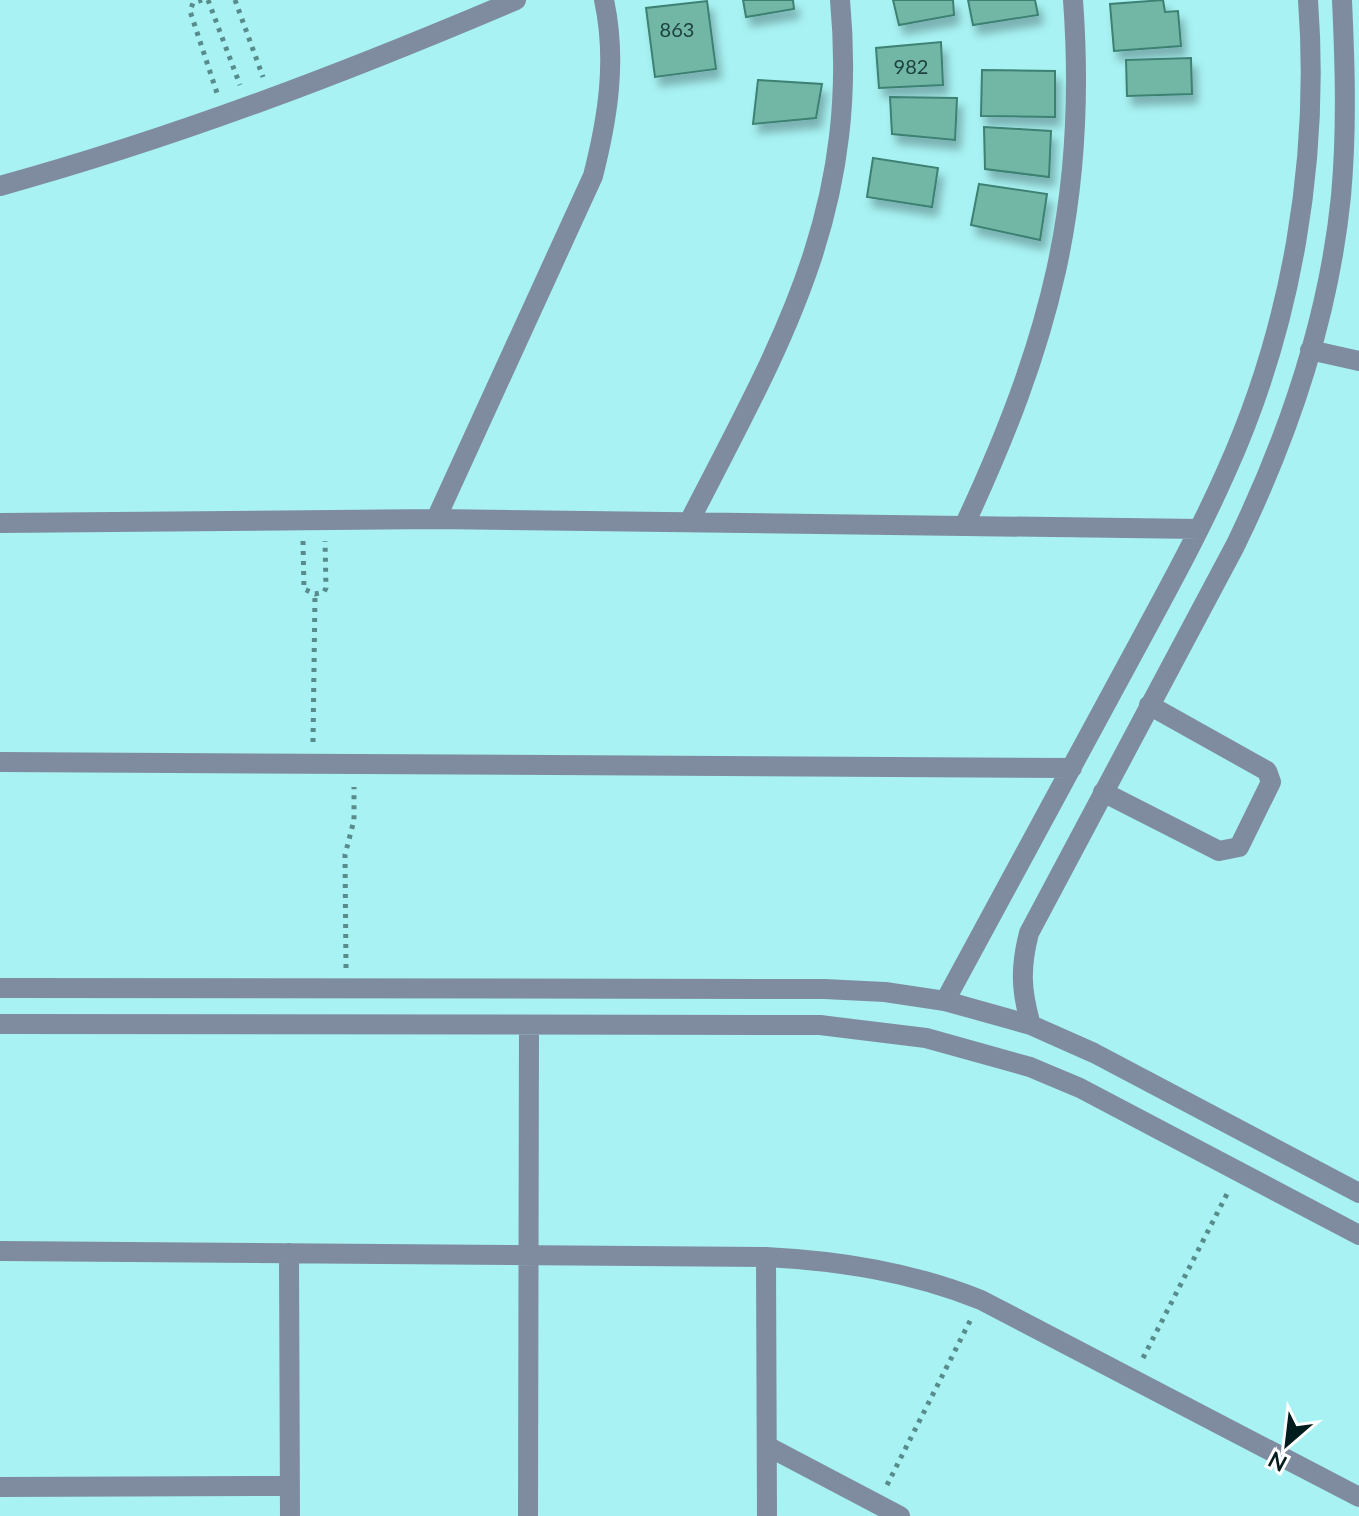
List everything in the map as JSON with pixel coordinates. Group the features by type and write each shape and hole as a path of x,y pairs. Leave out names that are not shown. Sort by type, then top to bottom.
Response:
{"street":[{"path":"0,186 249,109 516,0"},
{"path":"436,519 593,176 606,124 611,71 604,0"},
{"path":"689,522 778,348 804,289 823,229 843,103 840,0"},
{"path":"964,526 1020,401 1056,281 1074,157 1077,88 1073,0"},
{"path":"945,1001 1199,529 1253,406 1290,272 1309,134 1308,0"},
{"path":"1031,1025 1020,990 1029,933 1266,483 1310,350 1350,201 1342,0"},
{"path":"1310,350 1359,361"},
{"path":"0,523 436,519 1199,529"},
{"path":"1103,792 1219,851 1239,847 1271,782 1267,771 1259,763 1149,705"},
{"path":"0,762 1072,768"},
{"path":"0,988 824,989 885,992 945,1001 1031,1025 1094,1053 1359,1193"},
{"path":"264,988 267,1024"},
{"path":"0,1024 820,1025 926,1038 1017,1063 1080,1088 1359,1235"},
{"path":"528,1516 529,1025"},
{"path":"0,1251 766,1257 878,1268 933,1280 981,1300 1133,1376 1359,1497"},
{"path":"289,1253 290,1516"},
{"path":"766,1257 767,1516"},
{"path":"767,1446 900,1516"},
{"path":"0,1487 290,1486"}],"path":[{"path":"202,0 193,3 190,11 225,116"},
{"path":"208,0 249,109"},
{"path":"235,0 272,100"},
{"path":"302,520 304,589 315,594 324,592 326,588 324,520"},
{"path":"313,763 315,594"},
{"path":"346,989 345,855 354,813 354,764"},
{"path":"1133,1376 1239,1172"},
{"path":"878,1504 981,1300"}],"building":[{"path":"743,0 793,0 794,9 746,17"},
{"path":"893,0 953,0 954,15 899,25"},
{"path":"968,0 1035,0 1038,15 973,25"},
{"path":"1163,0 1165,12 1178,11 1181,46 1114,51 1110,4"},
{"path":"707,1 716,69 655,77 646,8"},
{"path":"941,42 943,85 879,88 876,48"},
{"path":"1191,58 1192,94 1127,96 1126,60"},
{"path":"982,70 1055,71 1055,117 981,116"},
{"path":"758,80 822,84 816,118 753,124"},
{"path":"890,97 957,98 955,140 892,134"},
{"path":"984,127 1051,131 1049,177 985,169"},
{"path":"873,158 938,168 932,207 867,197"},
{"path":"979,184 1047,194 1040,240 971,225"}]}
